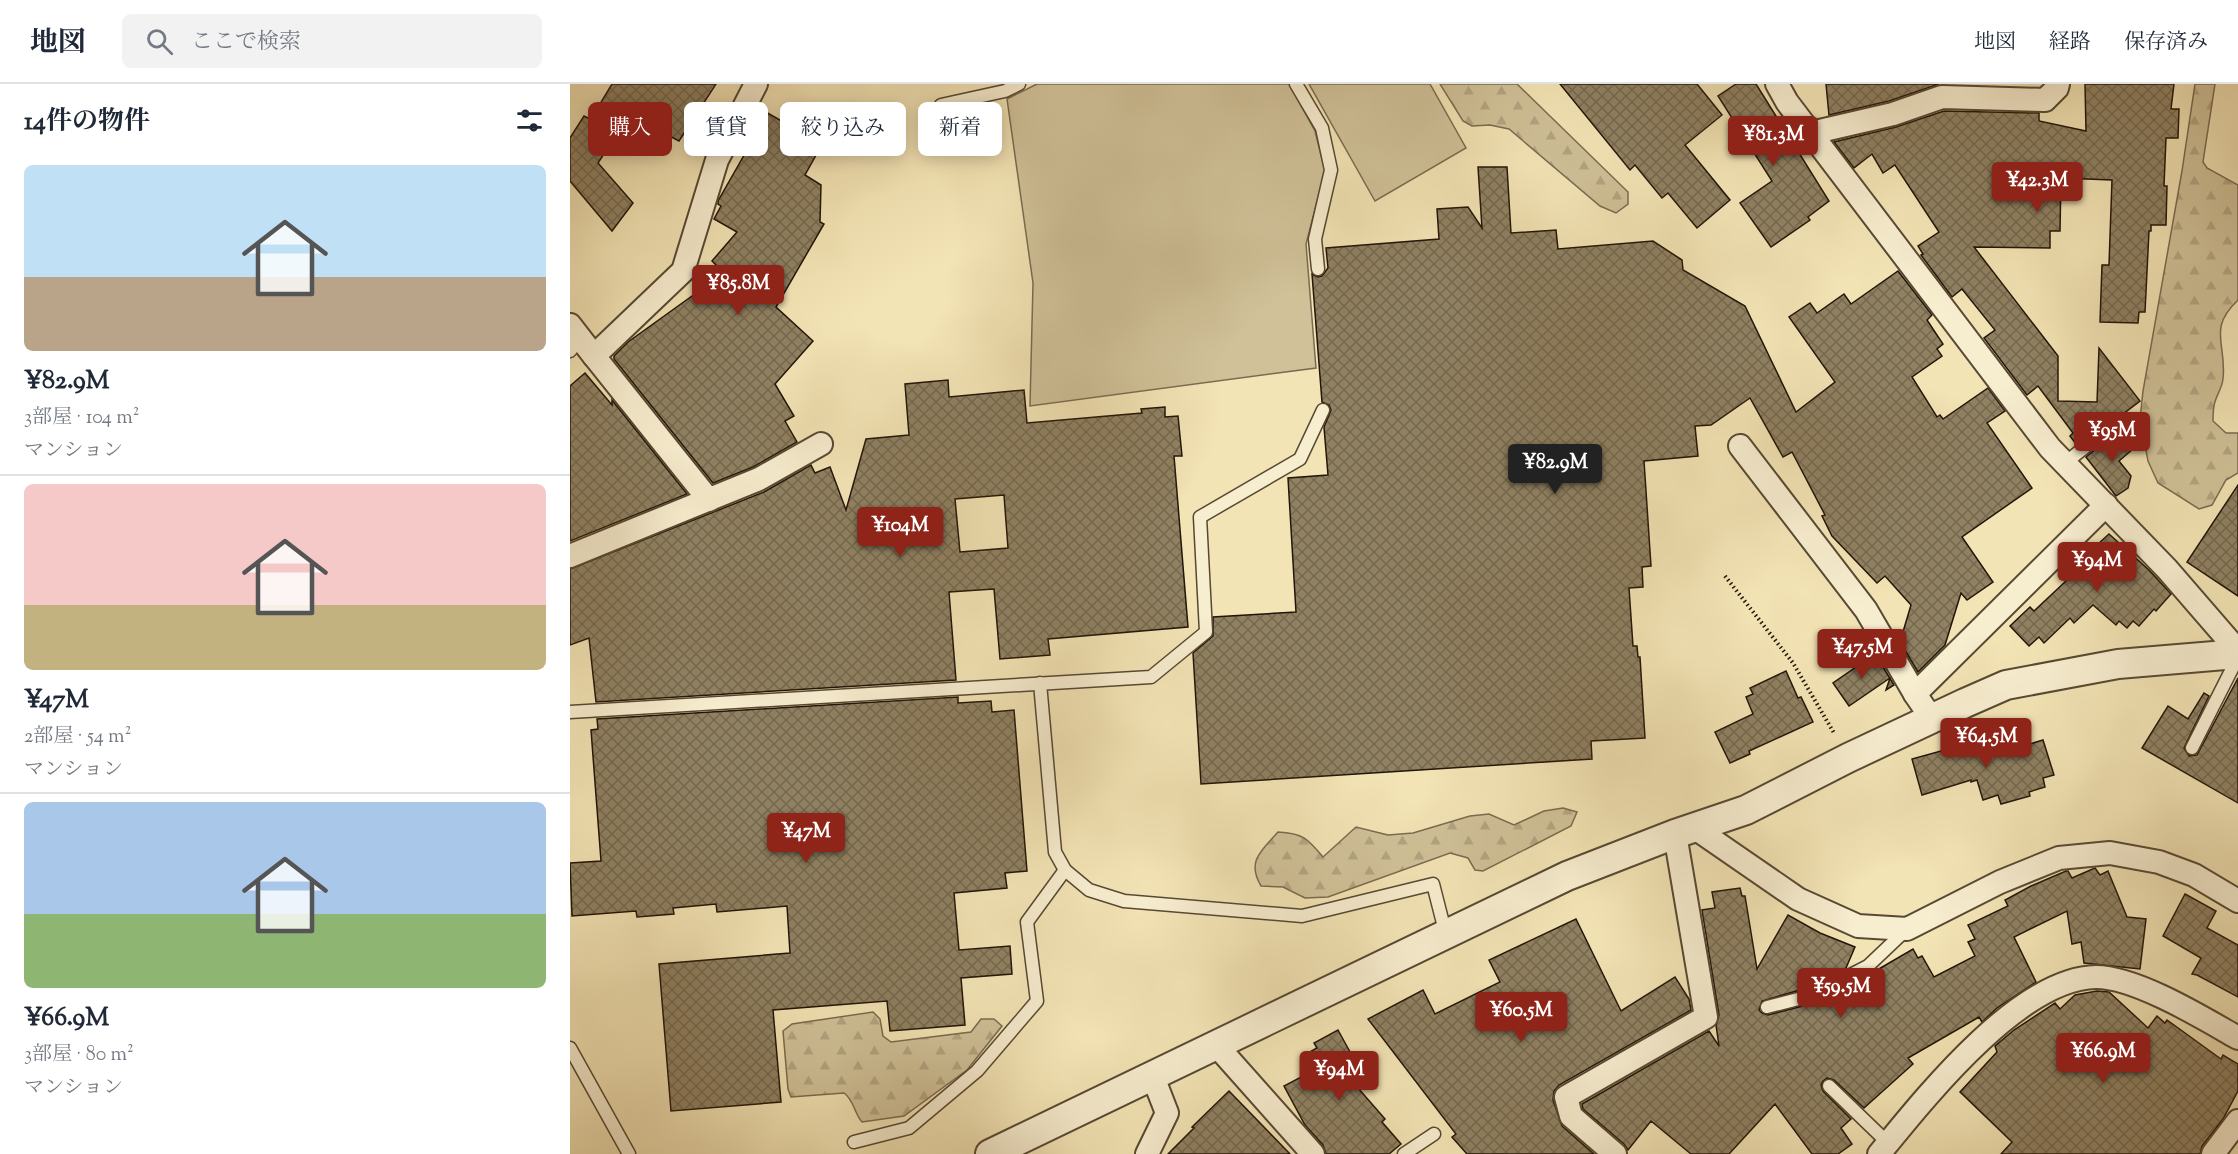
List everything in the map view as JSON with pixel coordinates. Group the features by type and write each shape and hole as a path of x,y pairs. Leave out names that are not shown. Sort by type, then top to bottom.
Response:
{"street":[{"path":"594,356 683,271 717,160 756,84"},
{"path":"1778,84 1787,102 2050,448 2167,569 2238,654"},
{"path":"1811,133 1893,114 1942,97 2045,100 2058,84"},
{"path":"573,338 594,356 709,500"},
{"path":"570,556 759,479 821,444"},
{"path":"1740,446 1866,610 1932,719"},
{"path":"1915,694 2106,505"},
{"path":"990,1154 1567,876 1746,810 1848,758 2006,685 2118,664 2238,654"},
{"path":"1685,831 1798,899 1858,926 1907,929 2000,882 2059,858 2100,854 2159,862 2194,875 2238,901"},
{"path":"1615,1154 1570,1116 1566,1097 1706,1017 1685,831"},
{"path":"1883,1148 1929,1092 1991,1030 2026,1003 2070,981 2097,977 2127,983 2185,1008 2238,1038"},
{"path":"1217,1046 1311,1153"},
{"path":"1147,1154 1167,1113 1152,1077"},
{"path":"2213,1154 2238,1121"}],"lane":[{"path":"955,102 1005,91 1018,84"},
{"path":"1296,84 1322,129 1331,170 1315,239 1318,269"},
{"path":"570,712 1151,677 1206,632 1200,517 1300,459 1323,410"},
{"path":"2065,463 2118,421"},
{"path":"2192,748 2238,654"},
{"path":"1040,683 1055,852 1065,870 1089,890 1124,901 1302,916 1433,884 1446,935"},
{"path":"854,1142 909,1128 977,1071 1037,1001 1027,922 1065,870"},
{"path":"1767,1008 1810,996 1868,966 1907,929"},
{"path":"570,1048 629,1154"},
{"path":"1829,1086 1883,1148"},
{"path":"1404,1154 1434,1134"}],"path":[{"path":"1725,576 1793,663 1848,758"}],"green space":[{"path":"1037,84 1289,84 1315,131 1325,171 1306,244 1316,368 1030,406 1033,283 1007,99"},
{"path":"1309,84 1430,84 1466,148 1375,201"},
{"path":"1440,84 1517,84 1628,192 1628,204 1616,213 1600,206 1509,129 1490,125 1472,126 1463,121"},
{"path":"2195,84 2215,84 2203,162 2207,168 2238,185 2238,300 2223,320 2221,329 2223,379 2215,403 2213,421 2226,433 2238,433 2238,473 2226,480 2212,505 2199,509 2158,483 2148,461 2140,419"},
{"path":"1563,808 1577,812 1571,826 1483,871 1475,870 1468,858 1450,853 1328,897 1305,898 1283,887 1261,886 1255,870 1258,856 1278,832 1304,838 1323,857 1356,827 1388,835 1413,833 1470,816 1489,814 1514,825 1544,811"},
{"path":"873,1012 880,1019 883,1036 891,1042 971,1032 981,1019 994,1019 1002,1026 967,1070 904,1116 862,1122 850,1099 844,1093 791,1097 788,1089 783,1031 792,1024"}],"building":[{"path":"612,84 716,84 704,102 684,102 684,133 679,141 672,137 672,102 601,102"},
{"path":"1560,84 1697,84 1722,115 1685,145 1730,200 1697,228 1668,193 1662,198 1635,165 1630,170"},
{"path":"1736,84 1756,84 1829,201 1808,217 1810,220 1771,247 1740,203 1772,181 1718,96"},
{"path":"1826,84 1939,84 1889,101 1829,115"},
{"path":"2085,84 2174,84 2171,109 2179,109 2178,138 2166,138 2164,186 2167,186 2166,225 2151,225 2151,231 2149,231 2145,312 2139,312 2138,323 2100,322 2102,265 2109,265 2112,180 2061,178 2060,231 2050,231 2050,248 1974,247 2058,356 2058,401 2097,402 2099,348 2140,401 2123,414 2113,415 2076,444 2070,436 2073,433 2038,386 2027,395 1984,338 1995,330 1962,289 1952,297 1921,255 1923,254 1918,246 1939,232 1895,165 1883,173 1872,154 1854,168 1834,142 1896,127 1944,111 2039,113 2039,121 2086,131"},
{"path":"768,113 780,120 780,156 816,156 805,175 821,185 820,222 824,224 776,307 813,341 775,384 794,416 785,421 797,442 753,467 713,483 614,359 614,356 628,342 724,273 712,261 737,232 714,219 721,206 718,201 744,156 768,156"},
{"path":"584,116 588,118 588,156 603,156 598,163 633,203 612,231 570,181 570,138"},
{"path":"1478,167 1507,167 1511,233 1556,230 1558,249 1653,241 1682,260 1683,270 1745,306 1796,412 1835,382 1789,317 1810,303 1817,313 1844,294 1851,304 1898,271 1932,315 1927,320 1943,344 1937,349 1942,356 1912,377 1937,417 1940,415 1943,419 1988,388 2005,411 1987,423 2032,488 1962,537 1993,582 1967,600 1961,593 1945,645 1918,672 1900,642 1911,605 1885,576 1877,583 1832,536 1822,516 1825,515 1792,452 1783,457 1750,398 1711,425 1695,426 1698,456 1644,461 1651,566 1642,567 1643,587 1629,588 1633,646 1637,646 1638,657 1640,657 1645,738 1591,741 1592,759 1201,784 1193,653 1213,636 1213,617 1296,612 1288,478 1328,475 1324,427 1331,410 1329,405 1322,402 1312,274 1322,276 1328,268 1326,248 1439,239 1437,209 1468,207 1482,228"},
{"path":"585,373 612,405 612,400 687,494 570,541 570,386"},
{"path":"948,380 949,397 1024,390 1027,423 1142,413 1141,409 1165,407 1165,417 1178,416 1182,456 1174,456 1188,627 1048,639 1050,655 1000,659 994,589 949,592 956,680 596,702 589,638 570,645 570,569 764,492 811,465 815,473 830,467 846,510 866,439 909,435 905,384","holes":["1004,495 1008,548 960,552 955,499"]},
{"path":"2118,431 2133,449 2119,461 2131,476 2128,488 2116,496 2086,457"},
{"path":"2238,485 2238,596 2187,562"},
{"path":"2109,534 2149,570 2171,594 2139,626 2133,621 2127,628 2119,621 2116,625 2093,605 2074,623 2070,618 2044,643 2039,637 2029,646 2010,626 2030,607 2034,611 2066,581 2062,577"},
{"path":"1875,654 1890,678 1849,706 1833,683"},
{"path":"1786,671 1798,698 1801,697 1813,722 1749,751 1750,754 1730,763 1715,732 1753,714 1746,697 1753,694 1750,688"},
{"path":"1890,678 1894,685 1886,690"},
{"path":"2238,678 2238,803 2142,748 2168,706 2188,719 2204,693 2209,696 2184,748 2189,756 2197,755"},
{"path":"958,697 958,703 991,701 992,712 1014,710 1027,871 1005,873 1007,888 954,893 959,950 1010,946 1012,974 961,978 965,1025 890,1031 887,1001 773,1010 781,1102 671,1111 659,964 790,953 787,906 717,912 716,904 673,908 674,914 637,917 636,911 572,916 570,863 601,861 591,730 598,729 597,719"},
{"path":"1992,737 1997,754 2043,740 2054,775 2043,778 2045,787 2029,792 2030,796 2001,804 1998,795 1983,800 1977,780 1922,795 1912,759"},
{"path":"2095,868 2100,875 2108,871 2127,917 2146,919 2140,969 2084,963 2081,942 2072,944 2067,911 2014,937 2036,982 1997,1008 1982,1022 1979,1017 1908,1058 1913,1064 1864,1108 1834,1080 1827,1078 1823,1081 1821,1085 1823,1091 1851,1119 1841,1128 1852,1144 1838,1154 1812,1154 1775,1104 1729,1154 1691,1154 1651,1121 1628,1150 1583,1109 1582,1104 1709,1031 1719,1046 1716,1025 1719,1015 1702,910 1715,908 1712,892 1740,888 1742,896 1745,896 1757,969 1788,915 1820,933 1855,947 1846,968 1807,988 1762,1001 1759,1010 1768,1015 1814,1003 1913,949 1918,958 1922,956 1934,977 1975,956 1968,942 1975,939 1968,925 2008,906 2005,900 2031,886 2066,871 2072,878"},
{"path":"2185,894 2216,911 2207,928 2238,945 2238,997 2192,974 2201,958 2163,936"},
{"path":"1576,919 1621,1011 1675,977 1689,999 1691,1010 1559,1085 1554,1091 1553,1100 1562,1126 1594,1154 1467,1154 1452,1137 1456,1134 1368,1019 1423,990 1435,1014 1500,982 1489,960"},
{"path":"2097,991 2109,992 2148,1028 2157,1016 2165,1023 2167,1020 2221,1059 2223,1055 2238,1064 2238,1091 2223,1119 2202,1146 2200,1154 2001,1154 2012,1142 1960,1092 1997,1052 1995,1046 2014,1030 2055,1003 2060,1009 2075,995"},
{"path":"1338,1030 1367,1083 1358,1088 1385,1119 1382,1122 1401,1144 1389,1154 1326,1154 1323,1145 1305,1125 1284,1086 1309,1073 1301,1057 1317,1048 1314,1043"},
{"path":"1229,1091 1290,1154 1168,1154 1194,1128 1192,1127"}]}
